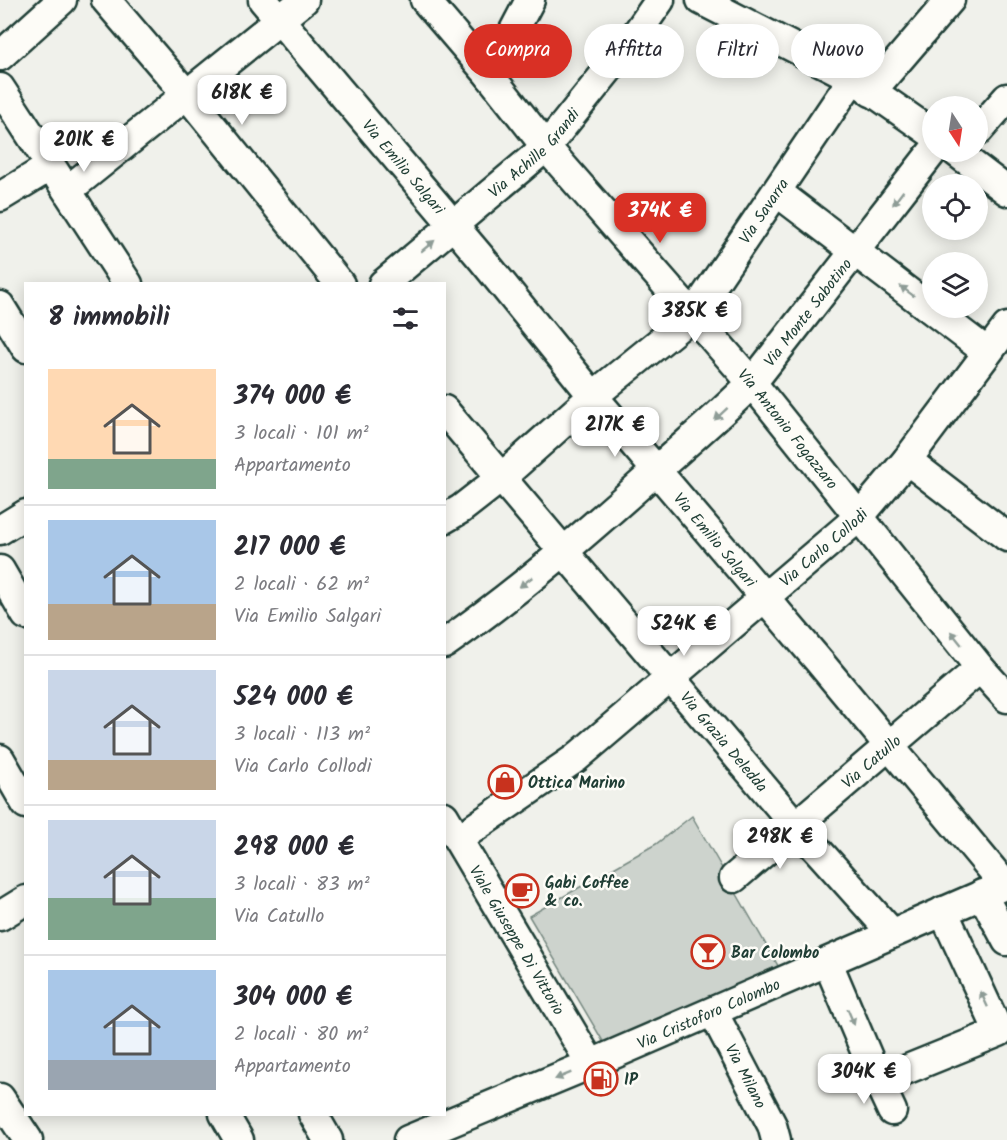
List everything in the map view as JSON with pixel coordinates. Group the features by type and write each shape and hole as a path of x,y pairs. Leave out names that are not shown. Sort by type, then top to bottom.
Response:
{"street":[{"path":"0,56 62,0"},
{"path":"106,0 188,96 338,282"},
{"path":"68,190 188,96 272,10 304,0"},
{"name":"Via Antonio Fogazzaro","path":"425,0 464,46"},
{"path":"517,24 530,0"},
{"name":"Via Achille Grandi","path":"385,282 546,147 632,40 660,0"},
{"path":"701,0 862,85 922,126"},
{"name":"Via Savarra","path":"446,518 502,477 593,396 692,316 777,192 862,85 950,0"},
{"name":"Via Emilio Salgari","path":"272,10 454,225 593,396 890,746 998,888 1007,941"},
{"name":"Via Antonio Fogazzaro","path":"492,78 546,147 752,383 1007,699"},
{"path":"0,88 127,282"},
{"path":"988,120 1007,98"},
{"name":"Via Monte Sabotino","path":"446,643 564,553 719,416 752,383 856,252 942,162"},
{"path":"966,162 1007,191"},
{"path":"0,197 51,166"},
{"path":"777,192 987,352"},
{"path":"0,306 24,345"},
{"name":"Via Carlo Collodi","path":"451,828 576,758 859,517 907,460 1007,327"},
{"name":"Via Grazia Deledda","path":"446,412 796,826 892,933"},
{"path":"907,460 1007,537"},
{"path":"0,570 24,612"},
{"name":"Via Catullo","path":"734,878 980,668"},
{"path":"0,759 24,801"},
{"name":"Viale Giuseppe Di Vittorio","path":"451,828 591,1064"},
{"name":"Via Cristoforo Colombo","path":"408,1140 828,963 998,888"},
{"path":"0,916 24,901"},
{"path":"878,1080 999,1032 943,911"},
{"path":"828,963 892,1111"},
{"name":"Via Milano","path":"713,1012 768,1116 776,1140"},
{"path":"0,1098 25,1139"},
{"path":"225,1116 239,1140"},
{"path":"314,1116 328,1140"}],"shaded area":[{"path":"692,816 781,971 604,1043 529,916 656,844"}],"place":[{"name":"Ottica Marino","path":"505,782"},
{"name":"Gabi Coffee & co.","path":"522,891"},
{"name":"Bar Colombo","path":"708,952"},
{"name":"IP","path":"601,1079"}]}
